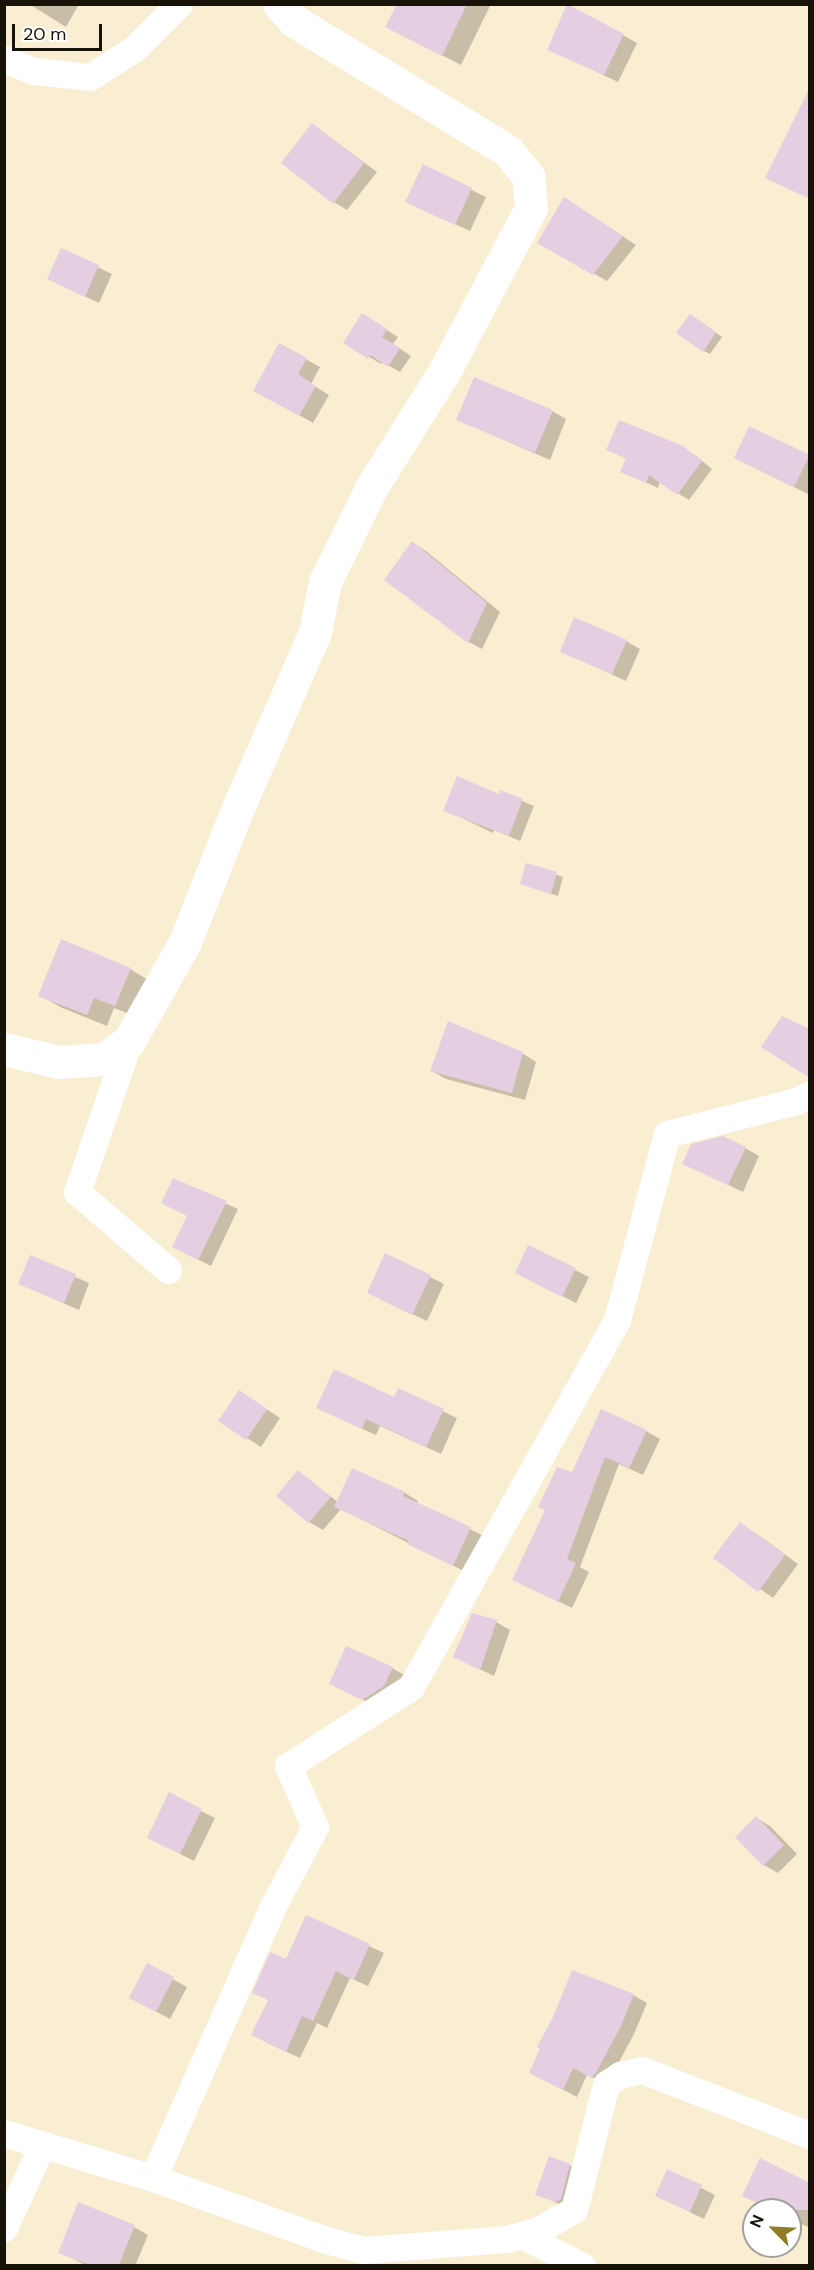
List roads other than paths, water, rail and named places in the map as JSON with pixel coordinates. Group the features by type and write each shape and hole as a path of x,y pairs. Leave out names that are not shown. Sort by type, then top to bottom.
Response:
{"street":[{"path":"4,59 34,71 90,77 135,48 179,4"},
{"path":"168,1270 77,1192 129,1041 185,942 237,810 315,632 325,582 371,488 444,372 531,208 528,176 508,152 294,21 279,4"},
{"path":"4,1048 58,1062 104,1059 129,1041"},
{"path":"153,2178 273,1906 315,1827 288,1766 411,1687 617,1320 667,1134 796,1101 810,1094"},
{"path":"4,2133 153,2178 326,2240 363,2250 507,2239 538,2230 574,2210 606,2084 620,2074 642,2070 810,2135"},
{"path":"4,2229 42,2145"},
{"path":"522,2235 582,2265"}]}
